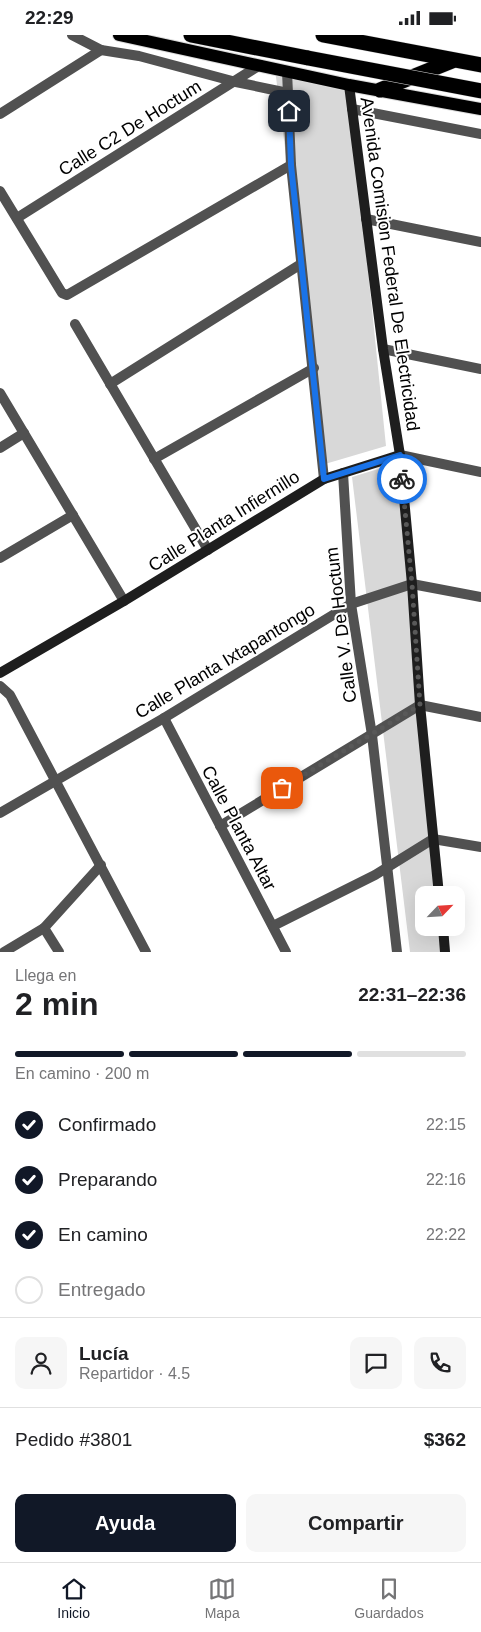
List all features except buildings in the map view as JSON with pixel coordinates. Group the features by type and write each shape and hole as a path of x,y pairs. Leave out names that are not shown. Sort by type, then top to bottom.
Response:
{"highway":[{"path":"191,35 481,91"},
{"path":"323,35 481,65"},
{"path":"380,90 452,61"}],"main road":[{"path":"119,35 349,85 481,109"},
{"name":"Avenida Comision Federal De Electricidad","path":"349,85 383,349 400,455 412,584 420,705 438,886"},
{"name":"Calle Planta Infiernillo","path":"0,673 124,601 324,479 400,455"},
{"path":"444,936 445,952"}],"street":[{"path":"72,35 101,50 139,56 236,82 288,93"},
{"path":"0,114 101,50"},
{"name":"Calle C2 De Hoctum","path":"17,218 236,82 260,65"},
{"path":"287,71 291,165 314,368 324,479"},
{"path":"352,109 481,134"},
{"path":"0,191 62,293 67,295 291,165"},
{"path":"366,219 481,242"},
{"path":"110,384 301,264"},
{"path":"74,324 208,550"},
{"path":"383,349 481,369"},
{"path":"154,459 314,368"},
{"path":"0,393 124,601"},
{"path":"0,448 24,433"},
{"name":"Calle Planta Infiernillo","path":"400,455 481,472"},
{"name":"Calle V. De Hoctum","path":"342,473 351,604 372,735 397,952"},
{"path":"0,558 73,515"},
{"name":"Calle Planta Ixtapantongo","path":"0,813 164,719 351,604 412,584 481,597"},
{"path":"0,687 10,695 146,952"},
{"path":"220,826 420,705 481,717"},
{"name":"Calle Planta Altar","path":"164,719 286,952"},
{"path":"273,926 387,867 433,839 481,847"},
{"path":"4,952 44,928 101,865"},
{"path":"44,928 59,952"}],"shaded area":[{"path":"275,69 349,85 386,446 325,464"},
{"path":"401,462 443,886 415,886 415,936 448,936 450,952 410,952 352,477"}],"way so far":[{"path":"282,788 420,705 412,584 402,479"}],"route":[{"path":"289,111 291,165 314,368 324,479 400,455 402,479"}]}
